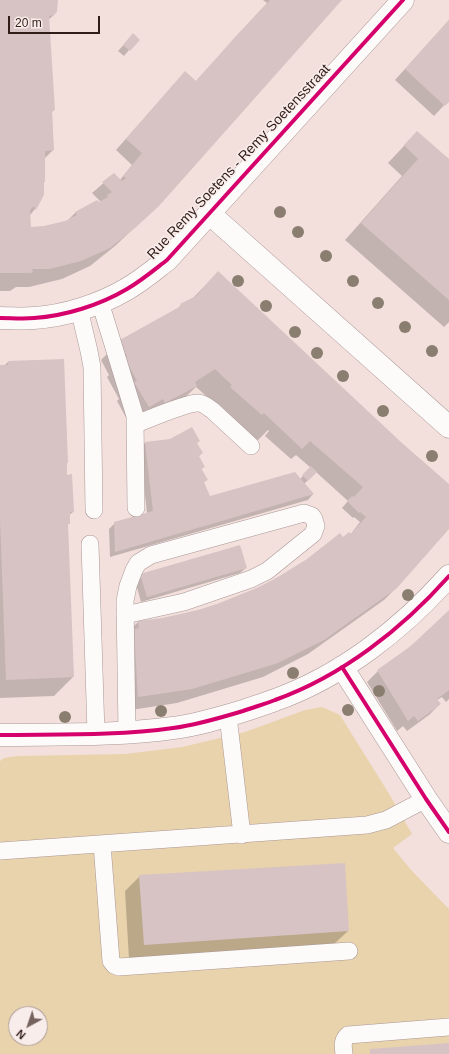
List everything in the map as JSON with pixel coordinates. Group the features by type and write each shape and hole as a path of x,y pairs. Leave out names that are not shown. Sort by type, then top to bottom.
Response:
{"street":[{"name":"Rue Remy Soetens - Remy Soetensstraat","path":"0,318 35,318 59,314 100,302 127,289 167,260 403,0"},
{"path":"210,214 449,426"},
{"path":"0,735 127,732 174,728 228,716 276,700 342,667 378,643 410,616 449,576"},
{"path":"342,667 426,799 449,832"}],"lane":[{"path":"100,302 133,407 136,424 136,508"},
{"path":"79,309 92,367 94,510"},
{"path":"136,424 198,403 205,405 212,410 251,446"},
{"path":"125,615 184,602 251,579 267,571 313,534 316,526 314,519 312,516 304,513 151,555 138,563 134,570 125,601 125,615 127,732"},
{"path":"90,544 96,733"},
{"path":"228,716 242,835"},
{"path":"0,851 368,825 386,820 426,799"},
{"path":"102,844 111,961 118,967 349,951"},
{"path":"344,1054 343,1042 348,1035 449,1027"}],"shaded area":[{"path":"322,707 340,715 412,834 393,848 412,871 449,909 449,1054 0,1054 0,761 4,758 18,756 125,754 182,747 245,732 305,710"}],"building":[{"path":"0,0 58,0 57,12 54,15 49,16 55,110 52,111 54,150 45,151 44,195 36,210 34,206 30,210 31,227 44,226 65,221 77,215 75,212 97,200 99,202 108,197 107,195 112,192 102,182 114,173 122,181 126,178 123,176 142,153 126,139 185,71 196,81 270,0 342,0 159,206 110,248 81,261 49,269 32,269 33,272 30,273 0,273"},
{"path":"449,20 449,102 445,106 405,69"},
{"path":"133,33 140,40 130,51 123,45"},
{"path":"417,131 449,159 449,300 361,223 418,159 404,145"},
{"path":"218,271 402,443 449,484 449,529 397,588 324,640 278,663 192,689 138,697 134,629 139,628 138,621 162,618 198,610 259,587 307,559 340,533 343,537 349,532 351,534 366,517 360,512 359,513 347,501 352,496 354,497 363,487 310,441 302,449 264,413 262,415 230,387 232,385 215,369 195,382 197,386 165,403 163,399 149,407 134,382 137,381 125,358 127,356 118,341 196,296"},
{"path":"64,359 68,463 67,475 72,474 74,512 70,512 70,524 68,524 74,677 6,680 0,517 0,365 8,365 8,361"},
{"path":"192,427 200,441 197,443 203,453 199,456 205,467 201,468 208,480 204,482 210,496 295,472 314,494 115,552 114,522 153,511 145,442 170,439"},
{"path":"311,466 317,472 308,481 302,475"},
{"path":"240,545 247,568 147,597 140,574"},
{"path":"449,610 449,690 437,699 441,704 418,721 414,716 408,721 377,670 411,646"},
{"path":"345,863 349,931 144,945 139,875"},
{"path":"449,1043 449,1054 370,1054 370,1049"}],"cycle path":[{"path":"0,318 46,317 94,305 117,295 132,286 167,260 403,0"},
{"path":"0,735 152,731 208,721 267,703 300,690 324,678 370,649 431,596 449,576"},
{"path":"342,667 426,799 449,832"}]}
